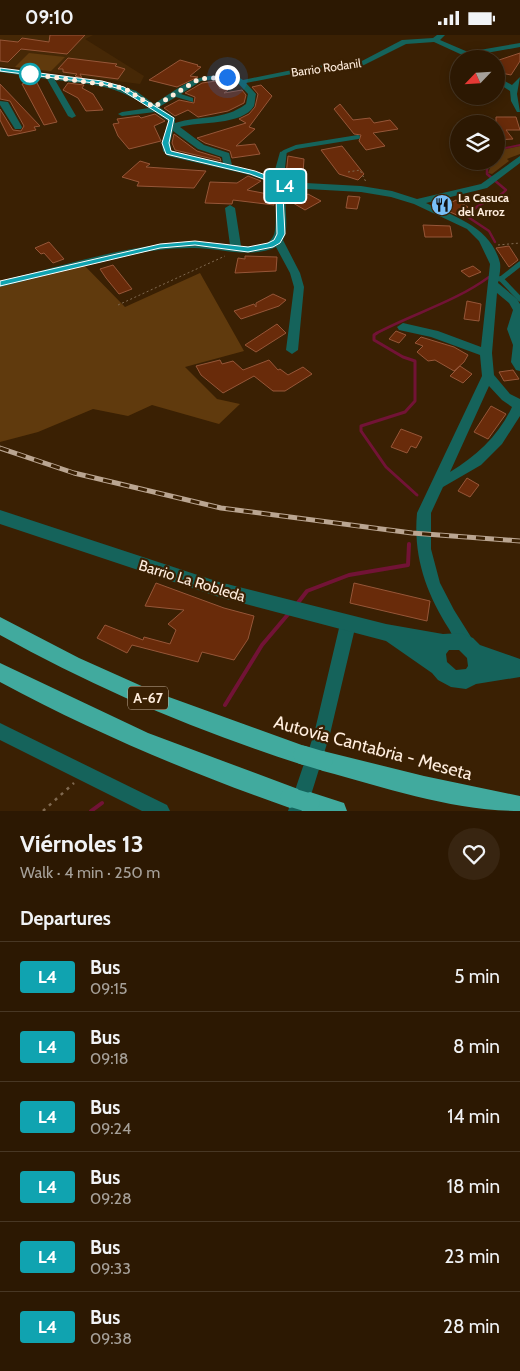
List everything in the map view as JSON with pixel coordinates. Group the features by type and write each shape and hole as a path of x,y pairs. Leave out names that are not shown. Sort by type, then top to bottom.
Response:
{"highway":[{"name":"Autovía Cantabria - Meseta","path":"0,625 81,668 148,699 246,737 313,758 424,787 520,807"},
{"path":"0,672 118,732 299,803 336,811"}],"street":[{"path":"438,37 458,50"},
{"name":"Barrio Rodanil","path":"122,114 155,108 174,94 205,78 227,77 242,81 307,69 362,64 405,42 438,37"},
{"path":"500,50 520,45"},
{"path":"0,70 115,86 127,90 169,116 172,120 172,127 166,143 168,152 253,173 286,185 392,194 417,202 470,227 487,247 495,264 496,280 486,353 488,376 424,513 422,551 430,578 443,609 479,662 475,675"},
{"path":"50,76 72,115"},
{"path":"518,106 513,86 520,79"},
{"path":"172,127 238,114 250,105 253,98 242,81"},
{"path":"505,84 513,90"},
{"path":"174,94 190,100"},
{"path":"0,103 5,104 18,127"},
{"path":"172,127 202,147 226,155 228,167"},
{"path":"274,181 279,177 284,152"},
{"path":"417,202 458,194 493,179 520,159"},
{"path":"0,284 160,246 195,243 236,249 258,249 278,241 281,234 279,196 286,185"},
{"path":"230,207 236,249"},
{"path":"278,241 295,273 299,287 292,350"},
{"path":"496,280 518,310 513,329 520,346 517,358 520,367"},
{"path":"403,327 434,333 486,353"},
{"path":"438,483 458,475 488,452 506,429 519,404 506,397 488,376"},
{"name":"Barrio La Robleda","path":"0,517 148,569 275,605 388,634 446,642"},
{"path":"443,609 446,642"},
{"path":"299,803 322,734 348,623"},
{"name":"Barrio La Robleda","path":"388,634 438,666"},
{"path":"446,642 461,642 518,668 475,675 463,681 456,680 448,677 438,666 436,652 446,642"},
{"path":"0,731 161,811"}],"lane":[{"path":"284,152 296,147 358,137"},
{"path":"520,264 496,280 520,299"}],"path":[{"path":"348,173 360,170 371,191"},
{"path":"487,247 520,243"},
{"path":"118,305 227,256"},
{"path":"43,811 85,773"}],"shaded area":[{"path":"0,35 93,35 85,39 144,76 140,84 0,66"},
{"path":"29,53 65,57 51,71 15,67"},
{"path":"520,146 520,154 507,159 509,161 505,164 505,149"},
{"path":"489,170 497,170 492,174 488,173"},
{"path":"81,262 125,307 200,273 244,351 185,367 217,399 240,404 219,424 152,405 128,416 93,409 38,432 0,442 0,284"}],"building":[{"path":"50,35 85,35 67,54 21,49 8,62 0,61 0,40 18,42 22,38 49,42"},
{"path":"520,53 520,61 511,75 505,74 505,58"},
{"path":"68,58 117,64 115,66 125,69 118,79 80,74 82,78 75,76 77,74 63,72 63,69 58,69"},
{"path":"180,60 201,67 190,76 198,77 177,87 149,80"},
{"path":"34,80 57,122 44,125 22,84"},
{"path":"222,82 219,88 228,90 224,93 242,90 246,95 244,103 228,111 198,117 188,110 175,116 164,108 179,100 194,103 195,97 185,93 202,83"},
{"path":"68,83 84,85 82,88 93,94 103,110 86,111 78,98 63,90"},
{"path":"0,84 40,126 34,127 36,130 8,136 0,120 0,109 13,130 21,131 24,126 10,101 0,99"},
{"path":"261,85 272,96 249,127 255,129 236,146 255,144 260,154 232,158 230,151 205,143 197,138 246,123 239,119 249,114 255,107 258,94 252,87"},
{"path":"340,104 353,120 370,118 374,123 390,120 398,129 373,133 385,146 366,150 359,141 361,135 354,134 334,109"},
{"path":"155,114 165,121 154,126 161,141 129,149 118,136 113,124 119,123 117,119 139,116 141,118"},
{"path":"505,117 516,117 520,130 506,130 513,139 505,139"},
{"path":"174,134 197,151 220,158 221,161 175,150 172,143"},
{"path":"342,146 364,174 358,180 339,174 321,150"},
{"path":"288,156 304,159 303,173 286,175"},
{"path":"140,161 150,164 146,167 206,171 194,188 137,186 139,182 122,177"},
{"path":"248,176 261,181 247,190 273,195 274,205 233,200 232,204 205,203 210,182 237,183"},
{"path":"308,194 321,201 305,210 293,203"},
{"path":"348,196 360,197 357,209 346,208"},
{"path":"456,200 468,207 459,216 441,208"},
{"path":"423,225 450,226 452,237 425,237"},
{"path":"49,242 64,259 53,263 44,253 41,254 35,248"},
{"path":"509,246 518,260 509,267 496,248"},
{"path":"245,256 277,257 276,271 235,273 238,258 245,259"},
{"path":"113,265 132,289 119,294 100,269"},
{"path":"473,266 481,272 469,277 461,271"},
{"path":"273,294 286,300 279,306 241,319 234,311 254,304 256,307 256,303"},
{"path":"467,301 481,304 479,321 464,319"},
{"path":"277,324 286,333 256,352 245,345"},
{"path":"396,331 406,335 399,343 389,339"},
{"path":"421,337 454,347 468,355 464,362 454,371 435,360 428,361 417,352 423,346 415,343"},
{"path":"220,360 222,364 233,361 243,370 269,360 278,370 280,369 288,375 303,367 312,374 285,391 273,391 254,376 223,393 201,375 196,366"},
{"path":"460,366 472,374 463,383 450,376"},
{"path":"513,370 519,379 504,381 499,372"},
{"path":"491,406 506,414 488,439 474,432"},
{"path":"401,429 422,437 416,448 411,446 407,453 391,447"},
{"path":"467,478 479,485 470,497 458,491"},
{"path":"156,583 224,608 254,616 248,639 234,660 202,652 198,662 132,645 127,653 97,638 105,625 143,640 144,637 170,644 176,630 168,624 184,610 145,606"},
{"path":"354,583 430,601 427,621 350,603"}],"waterway":[{"path":"505,148 520,145"},
{"path":"487,170 487,174 506,190 476,207 468,217 489,231 495,242"},
{"path":"377,333 448,301 489,277"},
{"path":"377,333 374,335 374,340 403,357 415,361 415,401 405,412 361,426 361,431 386,467 417,495"},
{"path":"297,604 307,591 349,575 408,565 409,544"},
{"path":"225,705 262,645 290,612"},
{"path":"91,811 102,803"}],"railway":[{"path":"0,448 74,473 221,508 412,533 520,541"}],"bus line":[{"name":"L4","path":"0,70 102,83 122,88 169,116 172,120 172,127 166,143 168,152 204,163 253,173 286,185 279,196 281,234 278,241 270,245 258,249 236,249 195,243 160,246 0,284"}],"place":[{"name":"La Casuca del Arroz","path":"442,205"}],"route":[{"path":"30,74 115,86 127,90 154,107 199,79 227,77"}]}
